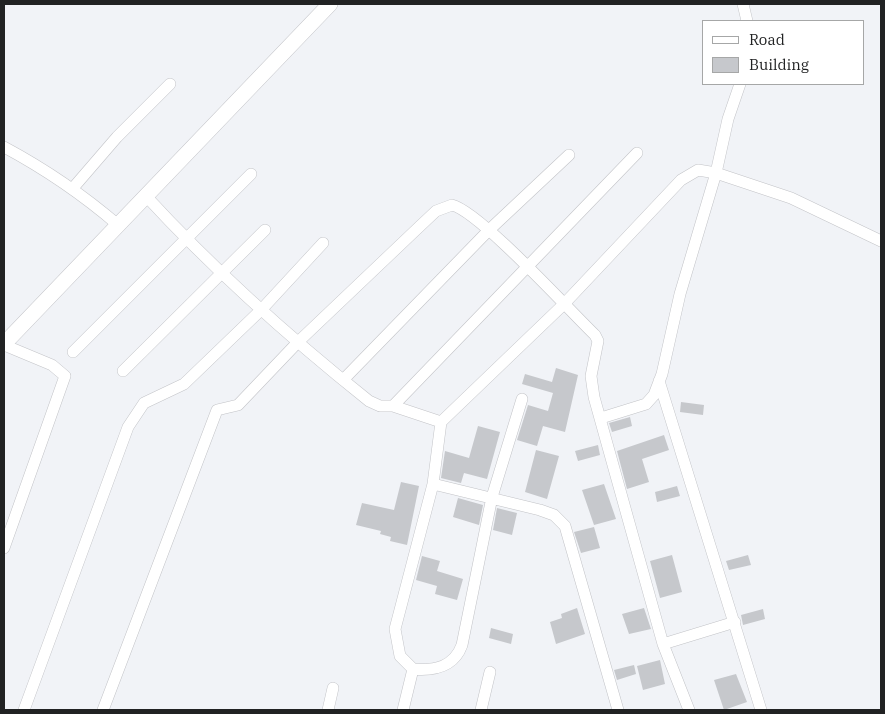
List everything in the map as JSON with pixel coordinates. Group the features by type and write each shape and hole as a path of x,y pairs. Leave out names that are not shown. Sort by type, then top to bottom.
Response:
{"street":[{"path":"4,548 65,376 52,365 4,345 171,167 330,4"},
{"path":"744,4 748,20"},
{"path":"73,188 118,137 170,84"},
{"path":"601,418 646,404 654,395 680,294 716,173 728,118 740,85"},
{"path":"4,147 73,188 118,225"},
{"path":"393,406 637,153"},
{"path":"343,380 488,230 569,155"},
{"path":"522,399 492,497 458,657 448,664 424,670 413,669 400,656 395,630 433,484 441,422 564,304 682,180 698,170 716,173 791,198 881,241"},
{"path":"73,352 251,174"},
{"path":"145,195 186,240 222,274 298,342 374,404 383,407 393,406 441,422"},
{"path":"103,710 217,410 238,405 298,342 444,207 459,207 488,230 564,304 598,341 591,376 601,418 664,644 690,710"},
{"path":"123,371 266,230"},
{"path":"24,710 128,427 144,403 184,384 262,309 323,243"},
{"path":"659,381 761,710"},
{"path":"433,484 492,497 554,515 565,526 618,710"},
{"path":"664,644 735,622"},
{"path":"404,710 413,669"},
{"path":"481,710 490,672"},
{"path":"328,710 333,688"}],"building":[{"path":"556,368 578,375 565,432 543,426 537,446 517,440 528,405 548,411 553,393 522,384 525,374 552,382"},
{"path":"681,402 704,405 703,415 680,412"},
{"path":"630,417 632,426 612,432 609,423"},
{"path":"478,426 500,432 487,479 464,473 461,483 441,478 445,451 469,458"},
{"path":"664,435 669,450 642,459 649,482 627,489 617,451"},
{"path":"598,445 600,455 578,461 575,451"},
{"path":"536,450 559,456 547,499 525,492"},
{"path":"401,482 419,486 407,545 390,541 391,537 380,534 381,531 356,525 362,503 394,510"},
{"path":"604,484 616,519 594,525 582,490"},
{"path":"677,486 680,496 657,502 655,492"},
{"path":"458,498 483,505 479,525 453,517"},
{"path":"497,508 517,513 512,535 493,530"},
{"path":"594,527 600,548 581,553 574,532"},
{"path":"672,555 682,592 660,598 650,561"},
{"path":"748,555 751,565 729,570 726,561"},
{"path":"422,556 440,561 437,571 463,579 457,600 435,594 437,586 416,580"},
{"path":"577,608 585,634 556,644 550,622 562,618 561,614"},
{"path":"644,608 651,629 629,634 622,614"},
{"path":"763,609 765,619 743,625 741,615"},
{"path":"491,628 513,634 511,644 489,638"},
{"path":"660,660 665,684 643,690 637,666"},
{"path":"634,665 636,674 617,680 614,670"},
{"path":"736,674 747,702 724,710 714,680"}]}
